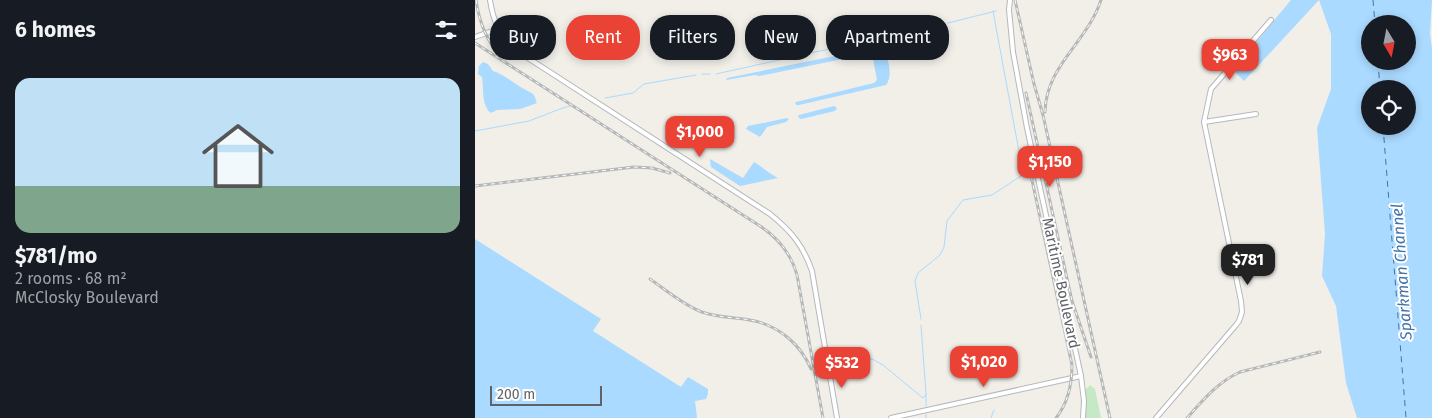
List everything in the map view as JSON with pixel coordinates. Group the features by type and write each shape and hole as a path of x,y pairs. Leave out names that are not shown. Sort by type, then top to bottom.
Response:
{"street":[{"path":"490,0 493,15"},
{"name":"Maritime Boulevard","path":"1011,0 1009,10 1013,52 1027,128 1081,376 1084,401 1083,418"},
{"path":"1155,418 1236,325 1242,312 1204,122 1211,89 1271,20"},
{"path":"475,37 490,32"},
{"path":"529,60 770,214 790,231 801,245 812,271 837,418"},
{"path":"1204,122 1256,114"},
{"path":"891,418 1081,376"}],"green space":[{"path":"1090,385 1095,389 1101,418 1085,418 1085,390"}],"water":[{"path":"1291,0 1319,0 1244,81 1235,72 1238,64"},
{"name":"Sparkman Channel","path":"1319,0 1432,0 1430,34 1432,48 1432,418 1357,418 1346,383 1336,306 1322,276 1325,234 1317,128 1331,89 1331,34"},
{"path":"826,58 826,60 837,60 759,76 726,80 727,78"},
{"path":"873,60 888,60 890,71 886,85 799,105 795,103 874,83 877,80"},
{"path":"483,62 488,64 493,71 533,94 537,103 520,109 497,110 491,113 484,101 482,77 478,74 479,66"},
{"path":"834,106 837,108 835,111 801,119 798,117 799,115"},
{"path":"789,119 786,122 767,127 760,137 746,129 748,126"},
{"path":"710,159 743,178 754,162 778,178 740,186 711,167"},
{"path":"475,239 601,319 593,331 681,387 688,377 708,389 706,399 695,401 697,418 475,418"}],"waterway":[{"path":"921,319 915,281 918,273 940,255 944,247 947,221 963,200 992,195 1021,176 1020,157 993,11"},
{"path":"949,23 996,11"},
{"path":"716,74 826,50"},
{"path":"702,74 710,74"},
{"path":"605,98 633,93 644,84 696,75"},
{"path":"475,131 529,121 570,106"},
{"path":"832,365 872,359 883,365 923,398 926,394 921,325"},
{"path":"820,367 825,366"},
{"path":"926,394 926,406"},
{"path":"991,418 994,410"}],"ferry route":[{"path":"1373,0 1374,15"},
{"path":"1379,70 1379,80"},
{"path":"1384,135 1406,418"}],"railway":[{"path":"476,0 484,30 490,41"},
{"path":"1015,0 1043,115 1110,418"},
{"path":"1045,112 1047,95 1052,81 1059,67 1095,15 1101,0"},
{"path":"475,43 760,226 778,241 791,260 797,275 823,418"},
{"path":"1026,93 1072,301 1091,357"},
{"path":"1027,154 1072,365 1069,393 1064,406 1056,418"},
{"path":"475,186 634,167 652,168 670,173"},
{"path":"650,279 681,301 702,312 755,321 781,332 802,352 811,369"},
{"path":"1187,418 1218,386 1240,372 1320,352"}]}
